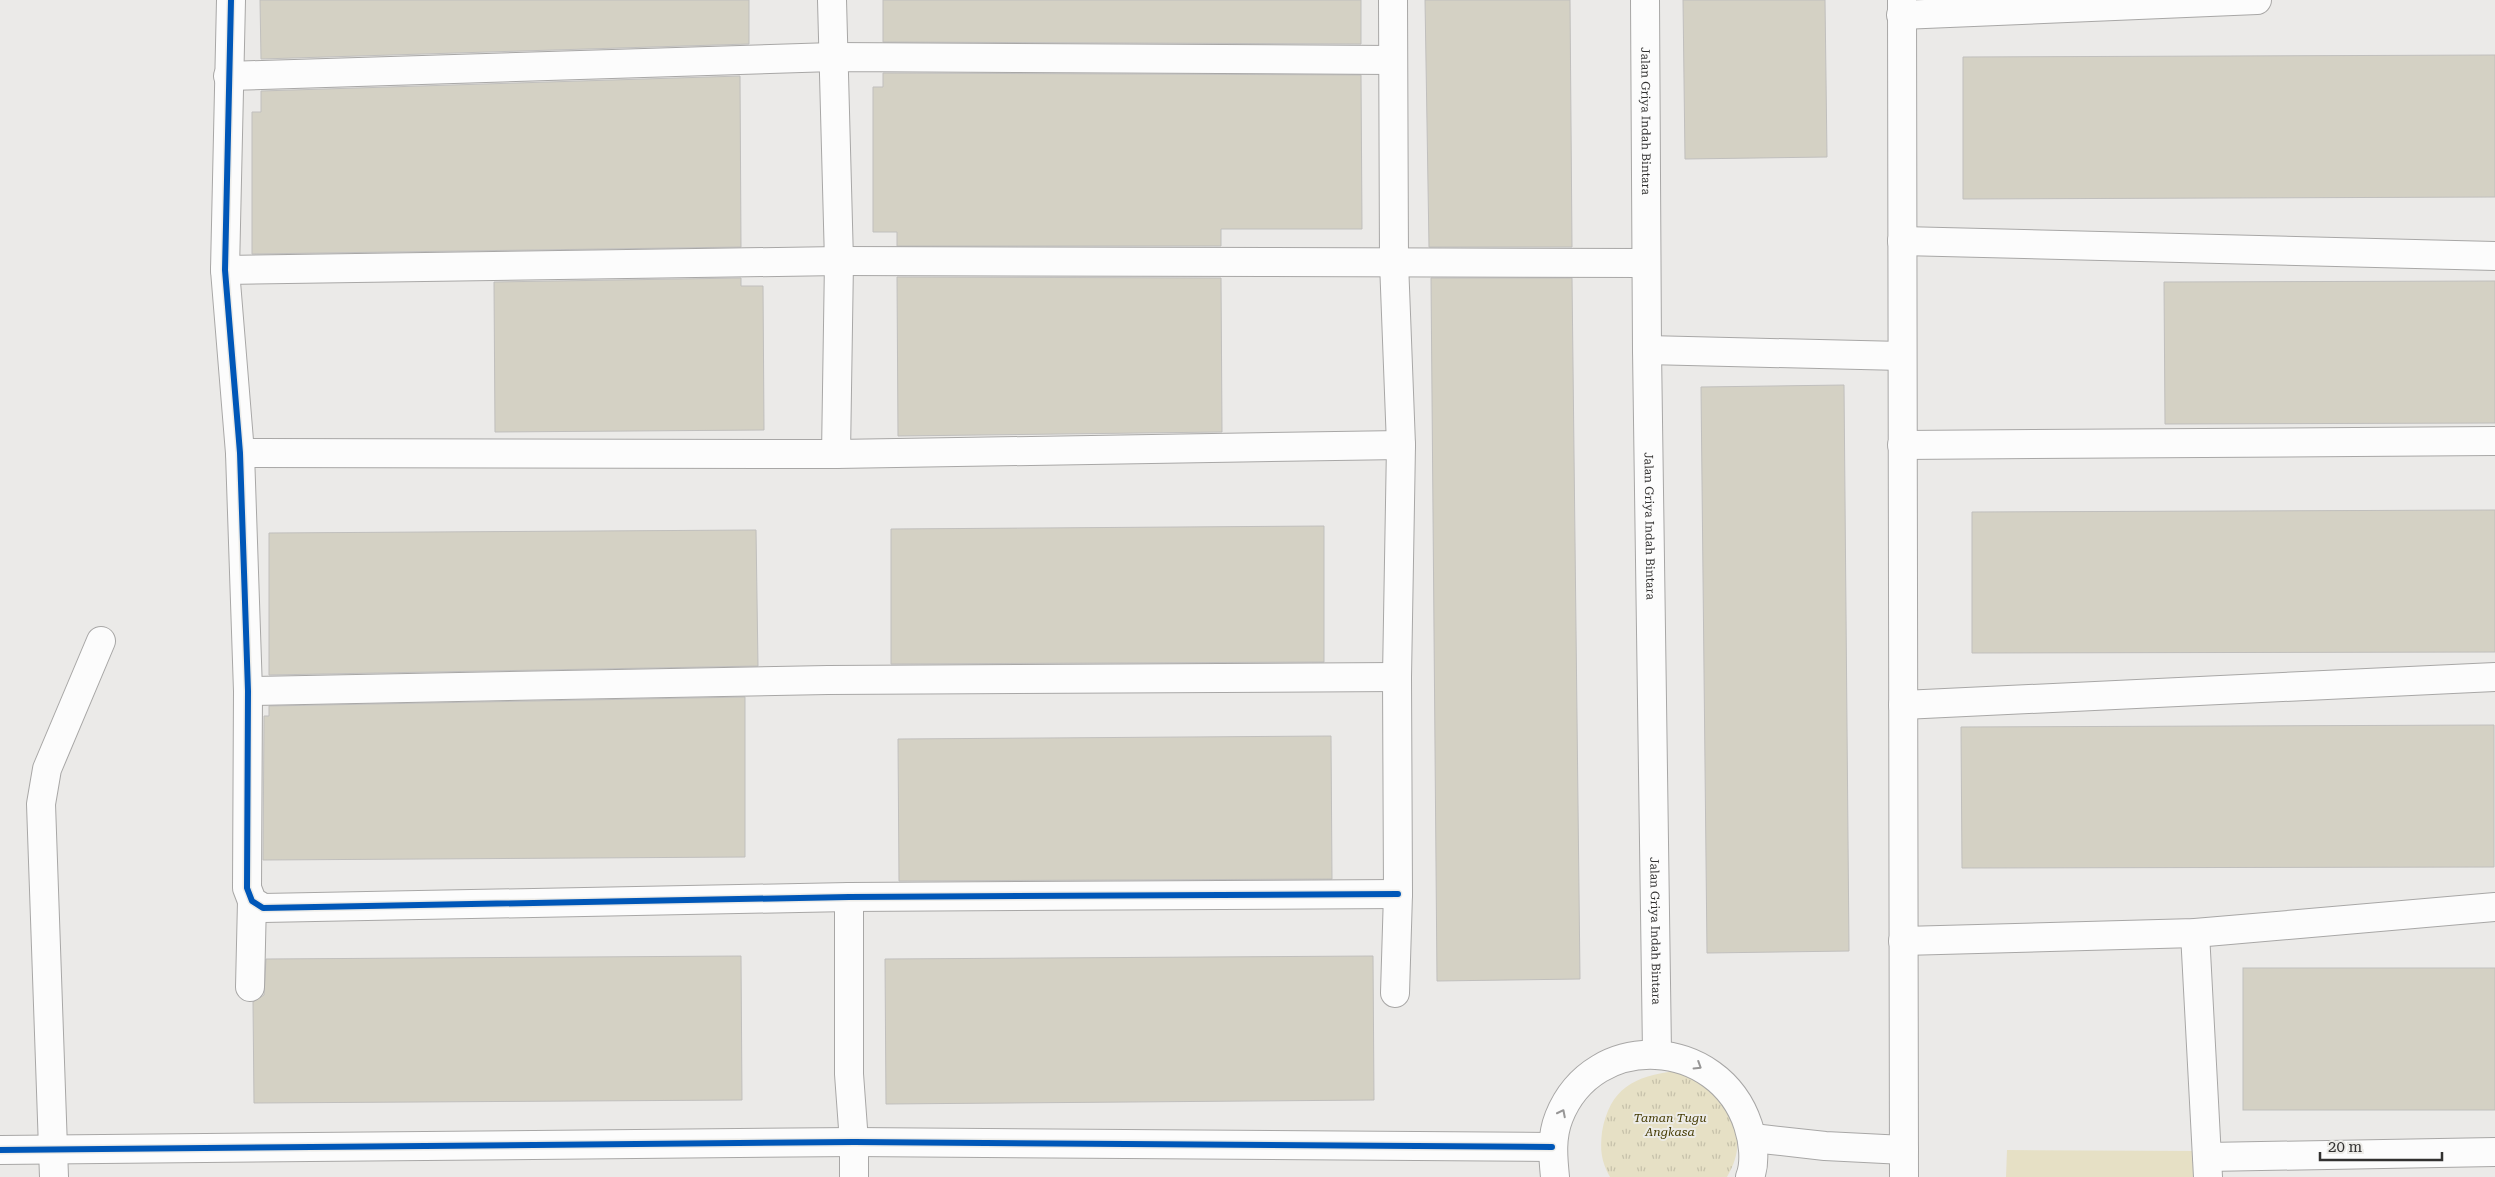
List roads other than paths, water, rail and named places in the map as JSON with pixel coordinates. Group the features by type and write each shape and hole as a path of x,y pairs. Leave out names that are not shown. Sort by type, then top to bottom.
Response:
{"street":[{"path":"231,0 225,270 240,453 248,692 247,888 252,901 250,986"},
{"path":"832,0 839,261 836,454"},
{"path":"1393,0 1394,262 1401,446 1397,677 1398,894 1395,993"},
{"name":"Jalan Griya Indah Bintara","path":"1645,0 1647,350 1657,1053"},
{"path":"1904,1177 1902,8 2257,0"},
{"path":"228,76 833,57 1393,60"},
{"path":"1902,241 2495,256"},
{"path":"225,270 839,261 1646,262"},
{"path":"1647,350 1902,356"},
{"path":"1902,445 2495,441"},
{"path":"240,453 836,454 1401,446"},
{"path":"54,1164 41,804 47,769 101,641"},
{"path":"248,692 828,680 1397,677"},
{"path":"1903,705 2495,677"},
{"path":"252,901 263,908 849,897 1398,894"},
{"path":"849,897 849,1074 854,1142 854,1177"},
{"path":"1903,940 2195,933 2495,907"},
{"path":"2195,933 2207,1167 2495,1152"},
{"path":"1555,1177 1552,1147 1559,1117 1574,1091 1597,1070 1626,1057 1657,1053 1690,1061 1720,1079 1742,1106 1753,1138 1750,1177"},
{"path":"1753,1138 1825,1146 1904,1150"},
{"path":"0,1150 54,1164 854,1142 1552,1147"}],"park label":[{"name":"Taman Tugu Angkasa","path":"1670,1125"}]}
